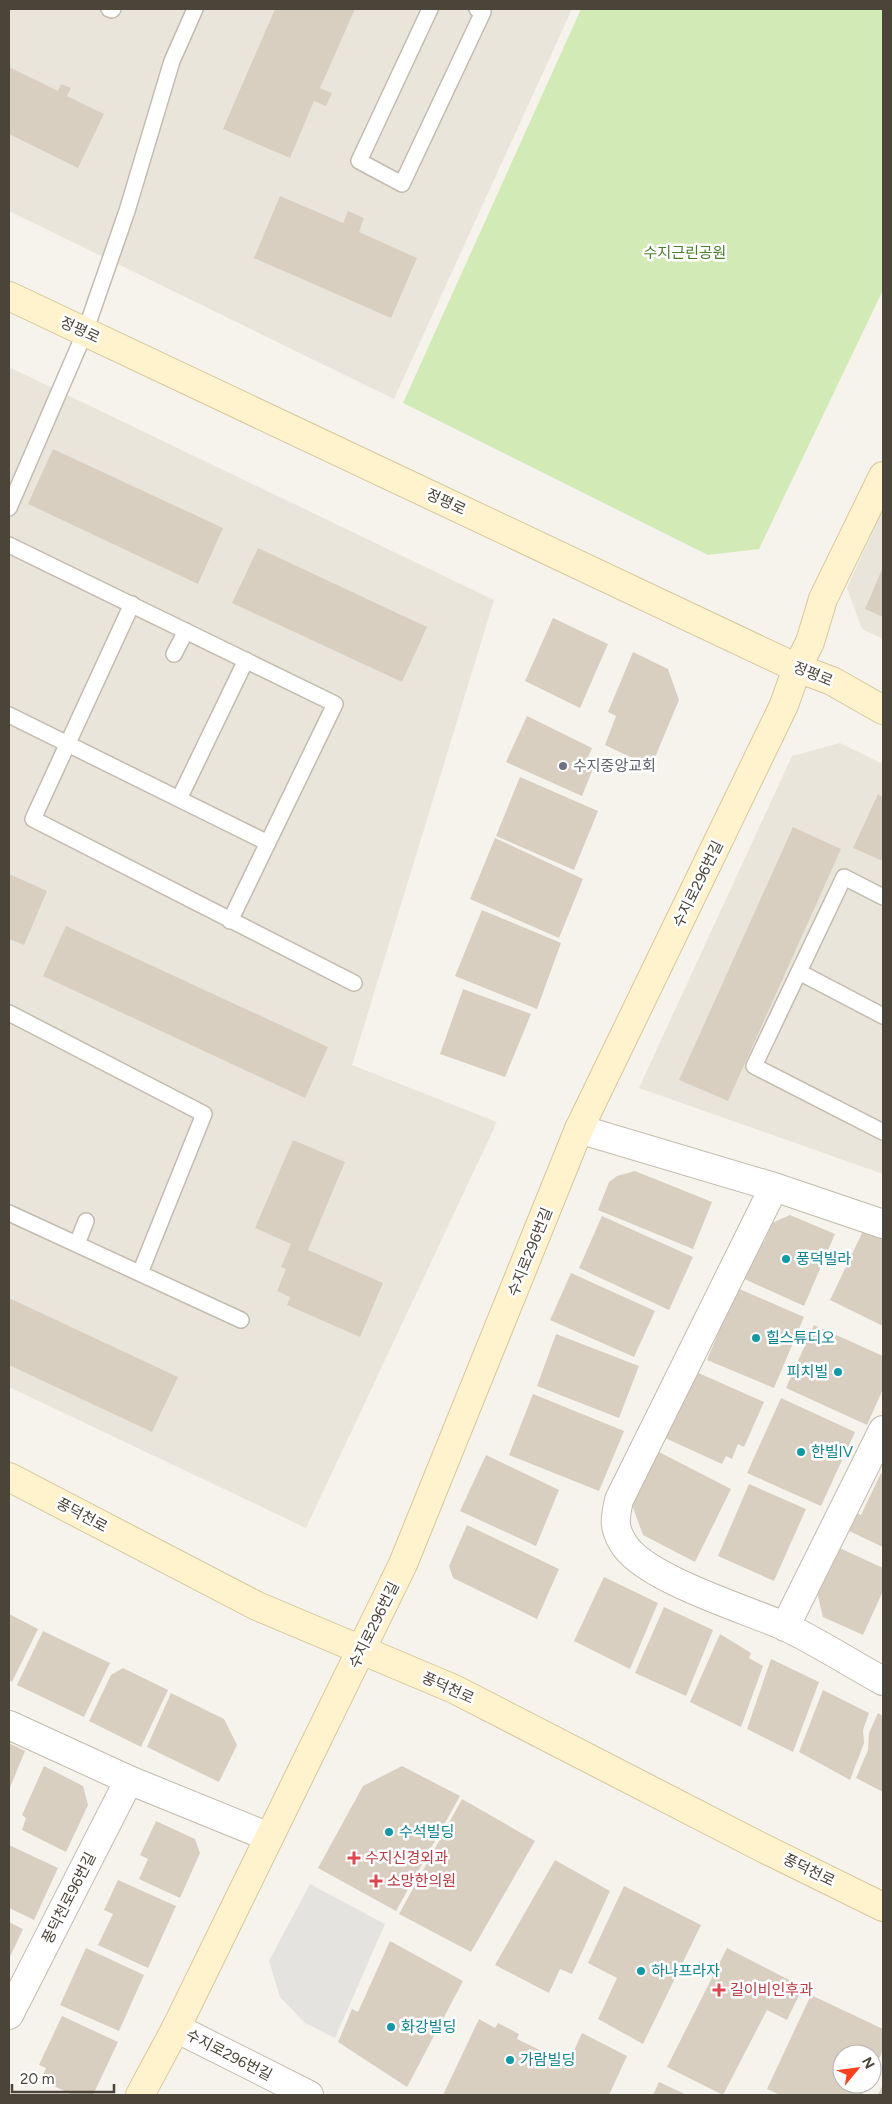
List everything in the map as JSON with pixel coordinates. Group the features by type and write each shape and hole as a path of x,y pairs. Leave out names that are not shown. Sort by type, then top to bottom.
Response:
{"street":[{"name":"정평로","path":"9,296 797,668 832,681 883,710"},
{"name":"수지로296번길","path":"140,2095 176,2028 404,1564 579,1129 784,705 797,668 810,642 823,599 883,476"},
{"path":"579,1129 774,1187 883,1224"},
{"path":"774,1187 619,1500 614,1522 624,1545 642,1562 665,1577 785,1627 883,1681"},
{"path":"785,1627 883,1430"},
{"name":"풍덕천로","path":"9,1477 257,1606 362,1652 454,1689 752,1842 882,1902"},
{"path":"9,1725 129,1780 269,1837"},
{"name":"풍덕천로96번길","path":"9,2015 129,1780"},
{"name":"수지로296번길","path":"176,2028 309,2095"}],"lane":[{"path":"9,508 85,332 115,242 128,210 172,61 196,9"},
{"path":"430,9 359,161 402,184 483,12 477,9"},
{"path":"9,545 335,704 230,921"},
{"path":"132,604 33,819 354,983"},
{"path":"174,654 186,631"},
{"path":"179,799 246,660"},
{"path":"9,715 268,843"},
{"path":"883,897 844,877 754,1066 883,1132"},
{"path":"799,972 883,1016"},
{"path":"9,1013 204,1114 140,1273"},
{"path":"9,1213 241,1320"},
{"path":"77,1244 86,1221"}],"shaded area":[{"path":"9,9 572,9 394,399 9,211"},
{"path":"9,367 494,600 352,1065 497,1122 306,1528 9,1387"},
{"path":"883,509 883,639 862,629 847,588"},
{"path":"840,743 883,764 883,1174 639,1088 792,756"},
{"path":"310,1884 385,1924 335,2038 305,2023 280,1997 269,1961"}],"green space":[{"name":"수지근린공원","path":"581,9 883,9 883,290 759,549 708,555 403,403"}],"building":[{"path":"275,9 355,9 320,88 332,93 326,106 314,101 290,158 223,129"},
{"path":"9,67 58,91 61,84 71,88 67,96 104,114 78,168 9,134"},
{"path":"280,196 343,223 348,211 364,218 359,232 417,258 391,318 254,258"},
{"path":"53,449 223,528 198,584 28,504"},
{"path":"258,548 427,627 402,682 232,603"},
{"path":"883,567 883,617 865,609"},
{"path":"553,618 608,644 580,708 525,681"},
{"path":"633,652 668,669 679,700 651,767 605,745 616,716 608,712"},
{"path":"527,716 592,748 586,762 594,766 582,796 506,762"},
{"path":"520,777 598,811 574,870 496,836"},
{"path":"878,794 883,797 883,861 853,848"},
{"path":"793,827 841,849 728,1101 679,1080"},
{"path":"495,838 583,879 559,938 470,899"},
{"path":"9,874 47,891 24,945 9,939"},
{"path":"482,910 561,943 537,1009 455,976"},
{"path":"66,926 328,1047 305,1098 43,976"},
{"path":"463,989 531,1014 505,1077 440,1054"},
{"path":"293,1140 345,1162 308,1250 383,1283 360,1337 287,1305 290,1297 277,1291 286,1269 281,1267 291,1244 255,1228"},
{"path":"635,1171 712,1202 693,1249 598,1210 609,1182 617,1176"},
{"name":"풍덕빌라","path":"790,1215 835,1234 804,1306 740,1277 757,1238 764,1242 772,1223"},
{"path":"602,1216 693,1257 669,1310 579,1268"},
{"path":"864,1229 883,1238 883,1326 830,1300"},
{"path":"571,1273 655,1311 634,1357 550,1320"},
{"name":"힐스튜디오","path":"737,1288 804,1317 774,1388 707,1360"},
{"path":"9,1298 178,1377 152,1432 9,1365"},
{"name":"피치빌","path":"814,1325 883,1356 883,1389 867,1425 786,1388"},
{"path":"556,1334 639,1366 619,1418 537,1386"},
{"path":"694,1371 764,1402 744,1447 738,1444 732,1459 726,1456 722,1464 665,1438"},
{"path":"533,1394 624,1431 599,1491 509,1455"},
{"name":"한빌IV","path":"781,1398 855,1432 821,1506 747,1473"},
{"path":"659,1452 731,1489 695,1562 643,1535 632,1505"},
{"path":"486,1455 559,1490 536,1546 460,1511"},
{"path":"881,1473 883,1475 883,1547 847,1530 856,1513 861,1515"},
{"path":"749,1484 806,1509 774,1581 718,1556"},
{"path":"467,1525 559,1569 537,1619 453,1578 449,1566"},
{"path":"833,1545 883,1568 883,1591 863,1635 823,1617 815,1584"},
{"path":"604,1577 658,1603 630,1669 574,1641"},
{"path":"664,1607 713,1630 686,1696 635,1673"},
{"path":"9,1614 38,1629 12,1682 9,1680"},
{"path":"43,1631 110,1663 84,1717 17,1685"},
{"path":"720,1634 751,1653 749,1658 763,1666 741,1727 690,1702"},
{"path":"771,1659 819,1682 793,1752 747,1729"},
{"path":"123,1668 168,1690 141,1747 89,1721 111,1675"},
{"path":"823,1690 869,1713 863,1730 864,1743 850,1780 799,1752"},
{"path":"171,1693 224,1719 237,1745 219,1782 147,1747"},
{"path":"878,1713 883,1716 883,1792 856,1778 868,1750 869,1733"},
{"path":"9,1743 25,1751 9,1790"},
{"path":"44,1766 83,1786 88,1805 66,1852 22,1830 26,1818 22,1815"},
{"name":"수석빌딩","path":"402,1766 460,1796 396,1911 318,1868 363,1786"},
{"path":"462,1799 535,1841 471,1952 399,1914"},
{"path":"156,1821 195,1839 200,1853 180,1898 139,1879 148,1859 140,1855"},
{"path":"9,1845 58,1868 34,1920 9,1908"},
{"path":"555,1860 610,1891 572,1974 560,1969 549,1993 495,1965"},
{"path":"118,1880 176,1906 148,1968 98,1945 113,1914 104,1910"},
{"name":"하나프라자","path":"624,1886 701,1925 643,2044 598,2019 617,1978 588,1963"},
{"path":"9,1922 23,1929 9,1959"},
{"name":"화강빌딩","path":"390,1941 463,1981 407,2087 338,2042 352,2009 358,2012"},
{"path":"86,1948 144,1975 119,2031 60,2005"},
{"path":"727,1948 803,1987 787,2020 767,2010 723,2095 667,2067"},
{"path":"811,1995 883,2029 882,2052 882,2044 832,2044 832,2094 862,2095 780,2095 767,2089"},
{"path":"62,2016 118,2042 93,2095 73,2095 41,2080 46,2068 39,2065"},
{"name":"가람빌딩","path":"479,2019 495,2028 498,2023 519,2034 517,2039 568,2064 582,2033 627,2056 609,2095 443,2095"},
{"path":"659,2082 687,2095 653,2095"}],"place":[{"name":"수지중앙교회","path":"563,766"},
{"name":"풍덕빌라","path":"786,1259"},
{"name":"힐스튜디오","path":"756,1338"},
{"name":"피치빌","path":"838,1372"},
{"name":"한빌IV","path":"801,1452"},
{"name":"수석빌딩","path":"389,1832"},
{"name":"수지신경외과","path":"354,1858"},
{"name":"소망한의원","path":"376,1881"},
{"name":"하나프라자","path":"641,1971"},
{"name":"길이비인후과","path":"719,1990"},
{"name":"화강빌딩","path":"391,2027"},
{"name":"가람빌딩","path":"510,2060"}]}
